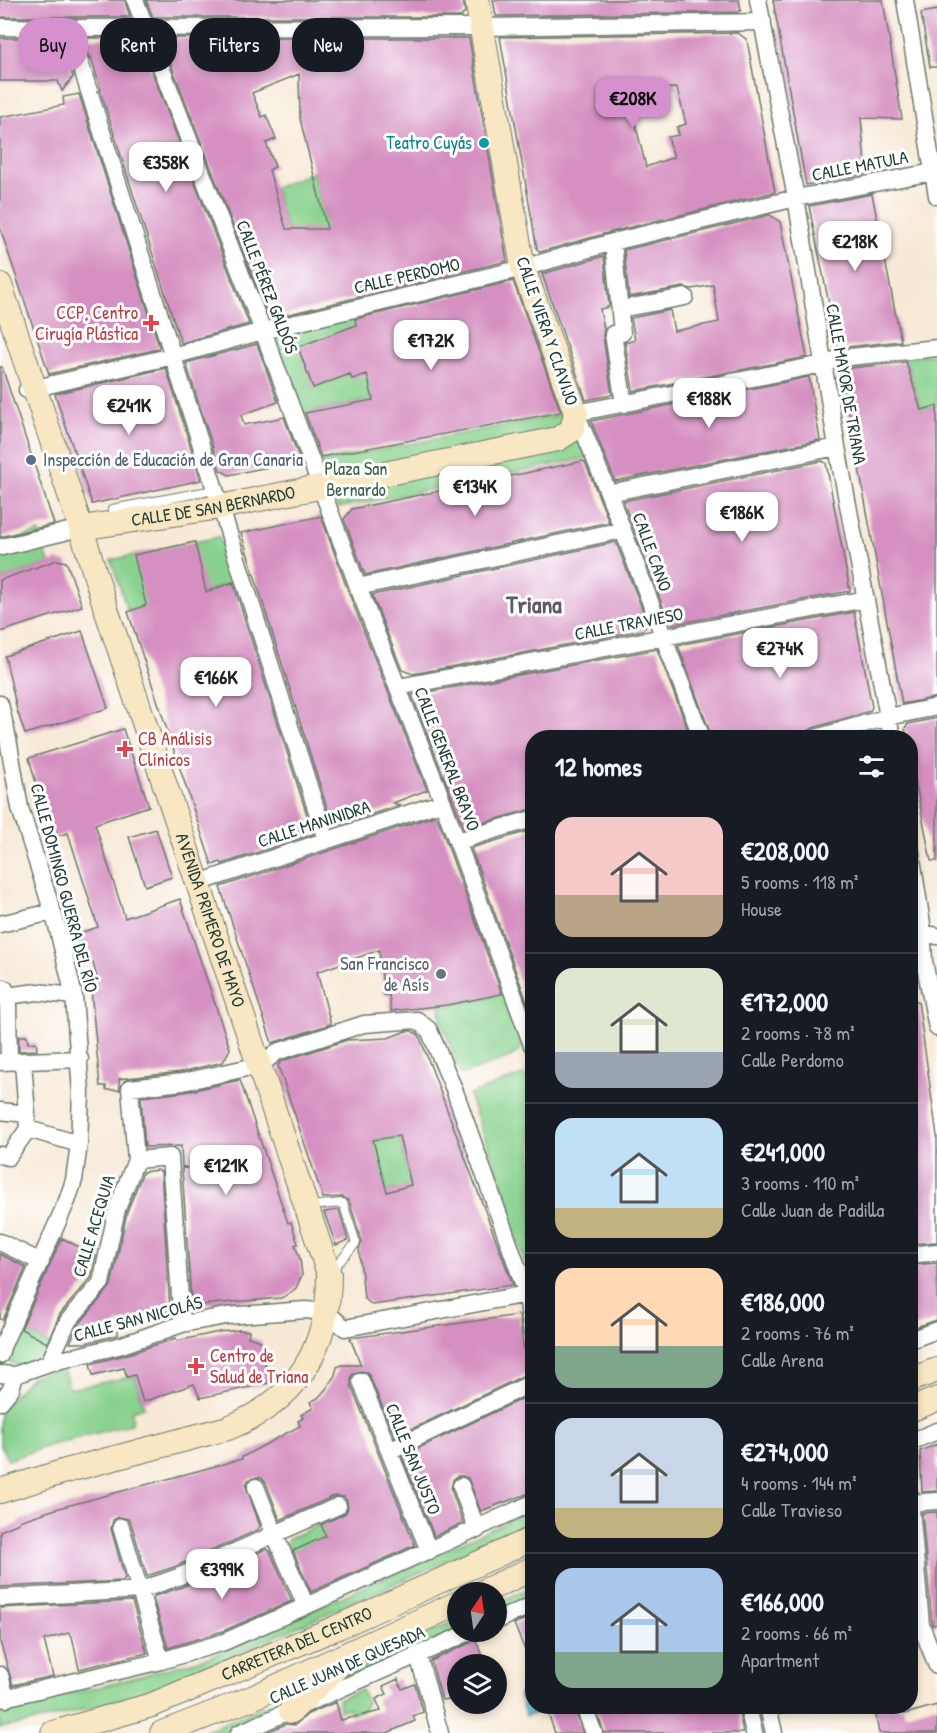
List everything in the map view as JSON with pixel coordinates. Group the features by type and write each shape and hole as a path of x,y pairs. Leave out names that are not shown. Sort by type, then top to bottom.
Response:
{"street":[{"name":"CALLE PÉREZ GALDÓS","path":"135,0 142,18"},
{"name":"CALLE VIERA Y CLAVIJO","path":"477,0 523,268 576,413"},
{"name":"CALLE MAYOR DE TRIANA","path":"759,0 796,198 837,447 890,730"},
{"path":"905,0 937,196"},
{"path":"177,27 482,27 763,22"},
{"path":"0,27 18,27"},
{"path":"83,72 326,840"},
{"name":"CALLE PÉREZ GALDÓS","path":"163,72 322,487"},
{"name":"CALLE MATULA","path":"796,198 933,172"},
{"name":"CALLE PERDOMO","path":"31,389 173,356 263,331 523,268 796,198"},
{"path":"614,243 622,333 613,334 624,404"},
{"name":"AVENIDA PRIMERO DE MAYO","path":"0,285 31,389"},
{"path":"620,309 685,297"},
{"name":"AVENIDA PRIMERO DE MAYO","path":"0,307 81,528 105,606 329,1274 327,1312 309,1362 289,1389 272,1405 228,1428 69,1470 0,1491"},
{"path":"576,413 823,364 840,358 937,348"},
{"name":"CALLE DE SAN BERNARDO","path":"81,528 217,498 322,487 558,439 572,430 576,413"},
{"name":"CALLE CANO","path":"576,413 609,493 699,730"},
{"path":"609,493 837,447"},
{"name":"CALLE GENERAL BRAVO","path":"322,487 358,587 443,802 525,1026"},
{"path":"2,547 81,528"},
{"path":"358,587 622,530"},
{"name":"CALLE TRAVIESO","path":"398,687 866,599"},
{"name":"CALLE DOMINGO GUERRA DEL RÍO","path":"0,704 4,739 20,808 52,912 74,996 81,1093 79,1144 74,1180 68,1201 41,1262 8,1314 0,1355"},
{"path":"843,730 888,717 937,707"},
{"name":"CALLE MANINIDRA","path":"198,883 443,802"},
{"path":"458,842 525,821"},
{"path":"918,896 924,933 924,961 937,1028"},
{"path":"0,924 52,912"},
{"path":"0,1155 8,1157 27,1122 11,1062 8,1005 3,992 37,992 74,996"},
{"path":"182,1324 170,1157 136,1160 130,1088 183,1082 260,1065 277,1053 364,1024 417,1020 429,1030 454,1089 525,1280"},
{"path":"11,1062 80,1059"},
{"path":"0,1111 79,1144"},
{"name":"CALLE ACEQUIA","path":"49,1363 68,1322 101,1284 117,1209 136,1160"},
{"path":"0,1242 41,1262"},
{"path":"918,1254 937,1252"},
{"name":"CALLE SAN NICOLÁS","path":"7,1375 122,1346 182,1324 226,1316 288,1310 327,1312 345,1328 525,1294"},
{"path":"918,1337 937,1330"},
{"path":"918,1377 937,1370"},
{"path":"0,1402 11,1389 7,1375"},
{"name":"CALLE SAN JUSTO","path":"361,1381 429,1551"},
{"path":"389,1451 525,1386"},
{"path":"918,1407 937,1399"},
{"path":"918,1439 937,1431"},
{"path":"461,1486 477,1530"},
{"path":"256,1487 306,1606"},
{"path":"918,1503 937,1502"},
{"path":"0,1598 141,1590 178,1577 338,1506"},
{"path":"0,1675 3,1699 161,1661 224,1642 525,1506"},
{"path":"121,1527 161,1661"},
{"name":"CARRETERA DEL CENTRO","path":"53,1733 152,1705 338,1627 525,1542"},
{"path":"504,1582 525,1572"},
{"path":"918,1575 921,1625 937,1666"},
{"name":"CARRETERA DEL CENTRO","path":"162,1733 252,1698 447,1608"},
{"path":"507,1616 525,1608"},
{"name":"CALLE JUAN DE QUESADA","path":"239,1733 447,1642"},
{"path":"291,1711 353,1652"},
{"path":"418,1654 440,1733"},
{"path":"587,1714 594,1733"},
{"path":"750,1714 754,1733"},
{"path":"770,1714 774,1733"}],"lane":[{"path":"112,509 217,498"},
{"path":"306,1206 343,1203 356,1243 329,1274"}],"green space":[{"path":"313,172 332,248 313,252 306,229 286,229 274,188"},
{"path":"355,316 373,400 303,413 276,343 280,335"},
{"path":"937,354 937,406 921,410 905,356"},
{"name":"Plaza San Bernardo","path":"568,413 587,458 338,508 321,461"},
{"path":"39,532 49,563 0,580 0,545"},
{"path":"219,537 233,582 196,595 193,590 128,612 111,560"},
{"path":"509,992 524,1043 519,1051 508,1058 461,1075 441,1020 440,1006"},
{"path":"522,1075 525,1076 525,1261 503,1202 506,1195 469,1095"},
{"path":"399,1136 411,1185 387,1192 373,1140"},
{"path":"19,1328 51,1345 42,1362 18,1366 6,1357"},
{"path":"63,1368 69,1389 135,1376 144,1407 131,1411 133,1418 131,1424 51,1445 8,1460 0,1444 0,1410 31,1377"},
{"path":"525,1513 525,1526 182,1678 92,1708 0,1728 0,1710 103,1686 210,1657"},
{"path":"321,1524 329,1541 314,1542 291,1552 287,1543 289,1538"},
{"path":"525,1590 525,1599 507,1607 507,1598"},
{"path":"447,1625 447,1634 358,1674 321,1687 355,1667"},
{"path":"316,1678 283,1707 224,1733 201,1733 281,1699"},
{"path":"361,1690 367,1702 363,1710 350,1713 349,1708 341,1710 338,1699"}],"water":[{"path":"525,1693 525,1714 534,1714 525,1716 519,1694"}],"building":[{"path":"0,0 125,0 130,17 0,17"},
{"path":"146,0 463,0 465,12 461,17 153,17"},
{"path":"493,0 739,0 741,10 738,12 496,16"},
{"path":"773,0 883,0 902,119 861,118 866,174 806,185"},
{"path":"937,10 937,67 930,67 921,13"},
{"path":"738,33 747,40 775,192 611,232 540,252 537,249 500,37","holes":["677,88 686,124 677,127 679,135 668,137 674,157 646,167 627,90"]},
{"path":"0,38 18,38 18,72 71,72 73,77 62,91 58,81 0,81"},
{"path":"88,38 100,38 100,72 152,72 249,324 181,343 91,57 89,58"},
{"path":"177,38 189,38 189,72 280,72 280,38 292,38 292,72 364,72 364,38 469,38 507,261 269,319 174,72 177,72","holes":["299,74 300,119 327,229 286,229 269,170 275,167 266,143 276,139 266,115 262,117 252,93"]},
{"path":"79,94 159,346 158,349 49,374 0,228 0,117 64,105 63,97"},
{"path":"872,194 901,341 838,348 809,206"},
{"path":"770,215 780,222 807,357 633,391 625,343 635,340 631,318 670,310 674,331 719,322 713,285 692,289 683,287 629,297 624,250"},
{"path":"604,256 609,307 600,309 612,395 586,400 542,274"},
{"path":"513,281 561,412 321,457 305,413 373,400 367,374 352,379 350,374 313,388 298,347 356,325 355,319"},
{"path":"257,344 278,402 241,415 244,425 284,417 299,458 298,461 229,475 220,470 186,363"},
{"path":"906,362 921,410 937,406 937,697 902,704 841,369"},
{"path":"0,367 2,367 54,524 0,537"},
{"path":"166,368 201,480 92,504 55,394"},
{"path":"809,377 820,440 615,481 591,421"},
{"path":"583,461 609,522 365,575 344,519 352,509"},
{"path":"822,461 826,463 850,591 670,625 623,501"},
{"path":"321,516 348,591 427,790 393,803 400,805 333,827 241,533"},
{"path":"195,542 206,592 233,582 313,834 222,864 221,862 212,865 128,612 146,605 134,555"},
{"path":"616,542 648,624 643,630 413,674 402,670 372,595"},
{"path":"57,560 66,562 82,606 0,632 0,580"},
{"path":"854,612 872,707 870,711 810,730 709,730 678,645"},
{"path":"82,631 108,708 25,734 5,656"},
{"path":"657,649 688,730 525,730 525,811 464,828 412,695"},
{"path":"937,718 937,861 931,861 918,795 918,730 905,730 908,724"},
{"path":"123,729 149,806 95,824 125,918 180,899 230,1049 223,1062 181,1072 119,1079 120,1090 106,1090 106,1086 100,1086 91,990 99,987 93,962 82,966 74,935 98,927 68,833 51,838 29,758"},
{"path":"434,816 437,817 502,994 447,1005 391,1011 389,995 384,995 379,950 317,972 331,1024 272,1043 220,887"},
{"path":"156,829 172,877 145,886 129,837"},
{"path":"525,832 525,997 471,848"},
{"path":"918,1001 937,1136 937,1242 918,1243"},
{"path":"406,1031 419,1035 513,1285 372,1305 364,1298 359,1249 362,1242 349,1201 343,1197 323,1198 278,1065 282,1061 347,1040 388,1038","holes":["399,1136 411,1185 387,1192 373,1140"]},
{"path":"19,1036 27,1036 28,1043 36,1042 37,1050 19,1051"},
{"path":"240,1080 288,1223 291,1222 298,1244 295,1245 302,1275 296,1288 281,1298 199,1305 191,1299 182,1168 187,1168 182,1166 181,1146 145,1147 141,1097 185,1092"},
{"path":"158,1170 161,1172 170,1309 168,1312 147,1315 145,1319 138,1321 116,1323 118,1335 85,1343 70,1343 77,1327 111,1286 127,1212 143,1172"},
{"path":"339,1210 348,1240 336,1245 324,1212"},
{"path":"62,1238 96,1256 91,1278 60,1314 47,1343 21,1329"},
{"path":"0,1254 26,1267 3,1320 0,1319"},
{"path":"937,1263 937,1320 918,1326 918,1264"},
{"path":"519,1315 525,1375 395,1437 367,1372 357,1372 352,1375 351,1385 415,1545 311,1592 293,1551 326,1536 321,1525 346,1513 347,1501 344,1497 334,1496 280,1520 266,1483 262,1478 257,1477 248,1480 246,1486 260,1526 258,1530 174,1567 147,1576 131,1523 128,1519 119,1517 113,1520 111,1529 125,1578 123,1581 0,1587 0,1531 19,1521 59,1508 242,1459 300,1426 298,1421 303,1418 301,1415 313,1408 310,1402 318,1398 326,1389 337,1367 361,1365 350,1338"},
{"name":"Centro de Salud de Triana","path":"239,1330 249,1331 248,1337 261,1341 269,1383 200,1398 194,1384 143,1402 135,1375 127,1377 124,1368 93,1375 90,1364 176,1338 177,1341"},
{"path":"525,1397 525,1495 481,1511 468,1478 457,1476 453,1480 451,1489 463,1523 434,1536 402,1456"},
{"path":"937,1444 937,1491 922,1492 920,1451"},
{"path":"937,1512 937,1624 932,1625 922,1513"},
{"path":"266,1549 270,1551 292,1601 223,1631 168,1648 153,1599 155,1596 182,1587"},
{"path":"132,1601 147,1653 79,1669 72,1636 69,1633 44,1640 53,1676 13,1685 0,1642 0,1608"},
{"path":"525,1619 525,1650 514,1624"},
{"path":"472,1642 477,1642 481,1654 447,1654 447,1699 442,1700 431,1661"},
{"path":"398,1679 402,1689 415,1684 423,1712 413,1716 415,1721 387,1733 265,1733 286,1724 295,1725 308,1714 336,1702 341,1720 381,1711 376,1699 387,1694 383,1686"},
{"path":"937,1705 937,1733 879,1733 875,1714 918,1714 918,1710"},
{"path":"548,1714 576,1714 583,1733 555,1733"},
{"path":"597,1714 739,1714 743,1733 604,1733"}],"place":[{"name":"Teatro Cuyás","path":"484,143"},
{"name":"CCP, Centro Cirugía Plástica","path":"151,323"},
{"name":"Inspección de Educación de Gran Canaria","path":"31,460"},
{"name":"CB Análisis Clínicos","path":"125,749"},
{"name":"San Francisco de Asís","path":"441,974"},
{"name":"Centro de Salud de Triana","path":"196,1366"}],"district":[{"name":"Triana","path":"534,605"}]}
